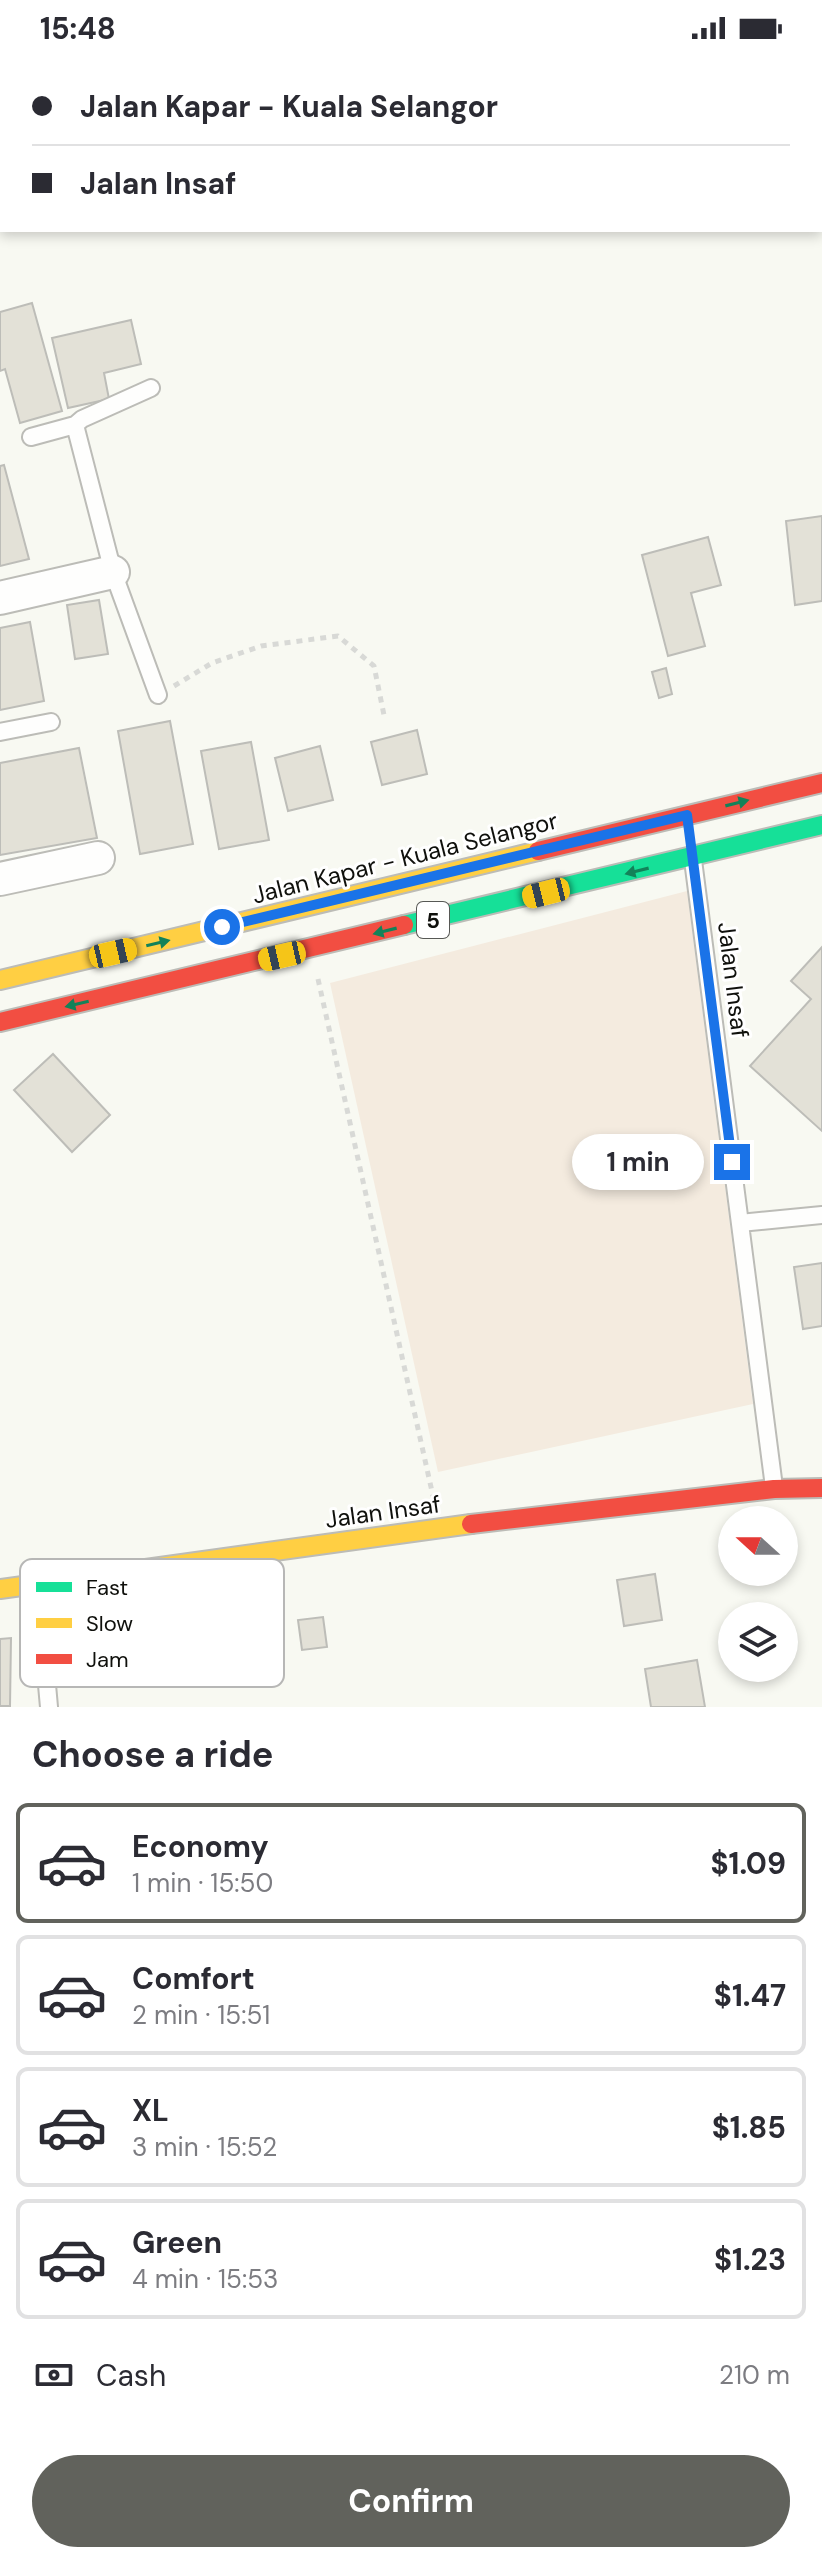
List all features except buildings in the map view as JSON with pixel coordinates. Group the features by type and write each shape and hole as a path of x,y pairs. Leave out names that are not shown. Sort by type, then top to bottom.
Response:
{"main road":[{"name":"Jalan Kapar - Kuala Selangor","path":"0,1022 311,949 690,836 822,783"},
{"name":"Jalan Kapar - Kuala Selangor","path":"0,980 690,836 822,825"},
{"path":"0,966 64,965"},
{"name":"Jalan Insaf","path":"228,1559 440,1528 774,1489 822,1488"},
{"name":"Jalan Insaf","path":"0,1589 20,1586"}],"street":[{"path":"0,598 113,572"},
{"path":"0,879 98,858"}],"lane":[{"path":"31,437 75,425 151,388"},
{"path":"75,425 113,572 158,695"},
{"path":"0,732 51,722"},
{"name":"Jalan Insaf","path":"690,836 774,1489"},
{"path":"740,1223 822,1215"},
{"path":"47,1687 49,1707"}],"path":[{"path":"158,695 212,663 261,646 338,636 374,666 385,720"},
{"path":"311,949 440,1528"}],"shaded area":[{"path":"687,891 753,1404 438,1472 330,983"}],"traffic: fast":[{"path":"404,925 822,825"}],"traffic: slow":[{"path":"0,980 538,851"},
{"path":"217,1559 471,1524"},
{"path":"0,1589 20,1586"}],"traffic: jam":[{"path":"538,851 822,783"},
{"path":"0,1022 404,925"},
{"path":"471,1524 774,1489 822,1488"}],"route":[{"path":"222,927 687,815 732,1162"}]}
